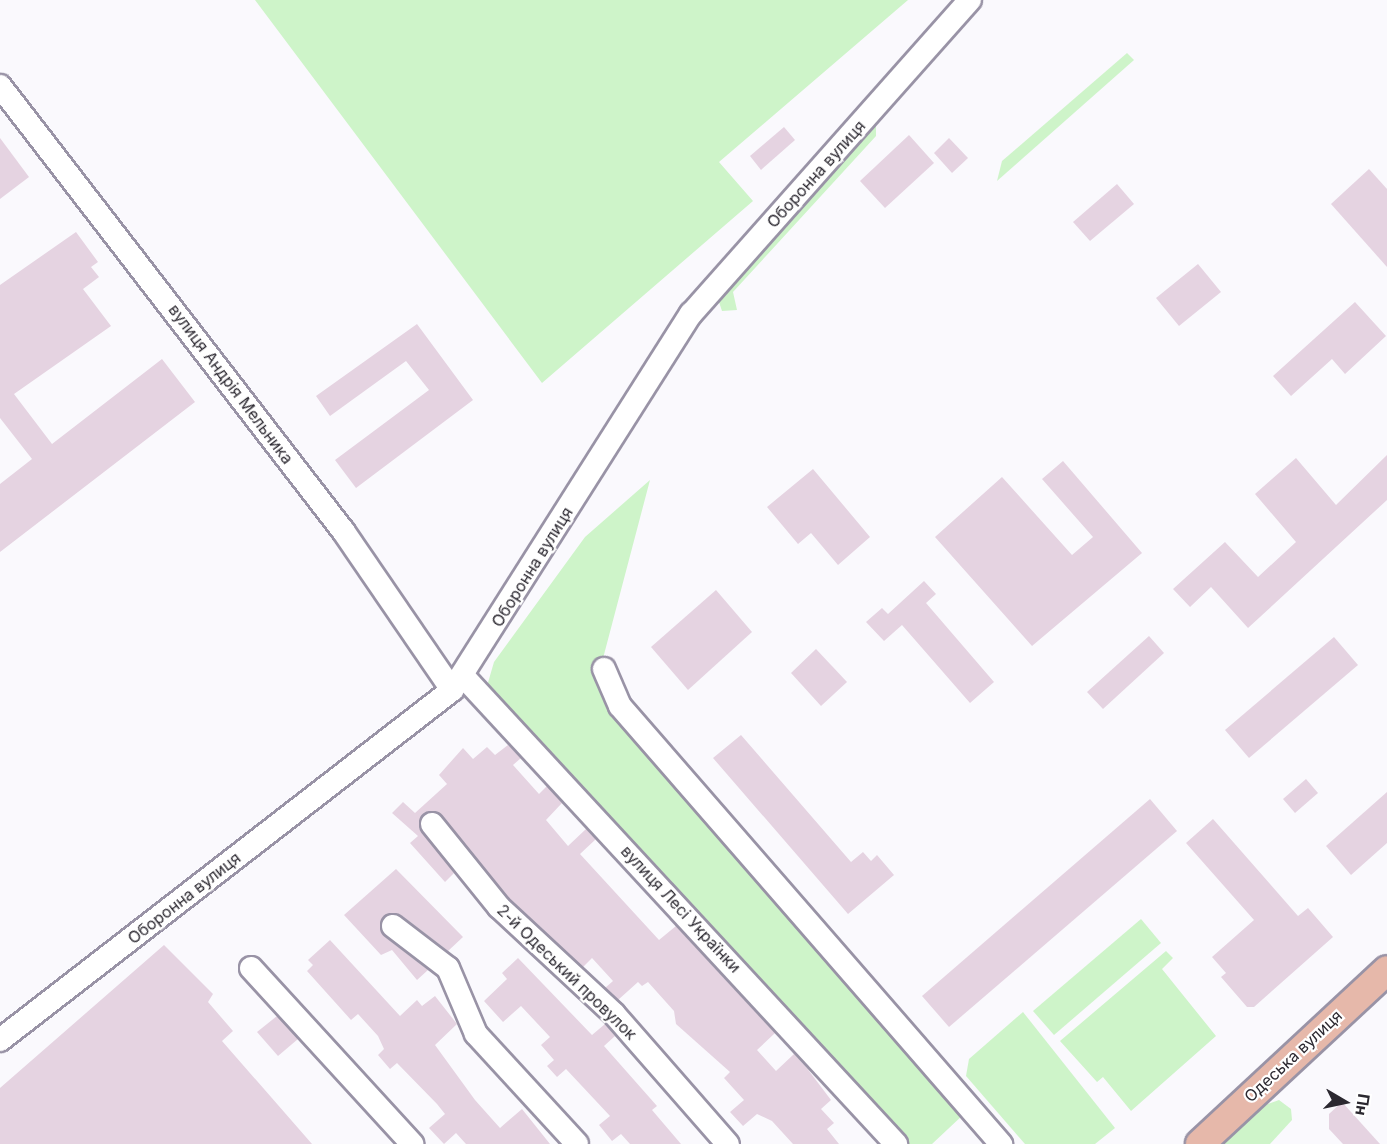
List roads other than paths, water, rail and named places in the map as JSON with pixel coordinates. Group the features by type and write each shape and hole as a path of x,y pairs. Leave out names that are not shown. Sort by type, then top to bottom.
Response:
{"main road":[{"name":"Одеська вулиця","path":"1200,1144 1387,970"}],"street":[{"name":"Оборонна вулиця","path":"0,1040 458,683 691,314 970,0"},
{"name":"вулиця Андрія Мельника","path":"0,86 458,683"},
{"path":"604,669 620,706 1001,1144"},
{"name":"вулиця Лесі Українки","path":"458,683 897,1144"},
{"name":"2-й Одеський провулок","path":"432,824 499,907 614,1014 728,1144"},
{"path":"393,926 448,968 476,1034 577,1144"},
{"path":"251,968 412,1144"}]}
